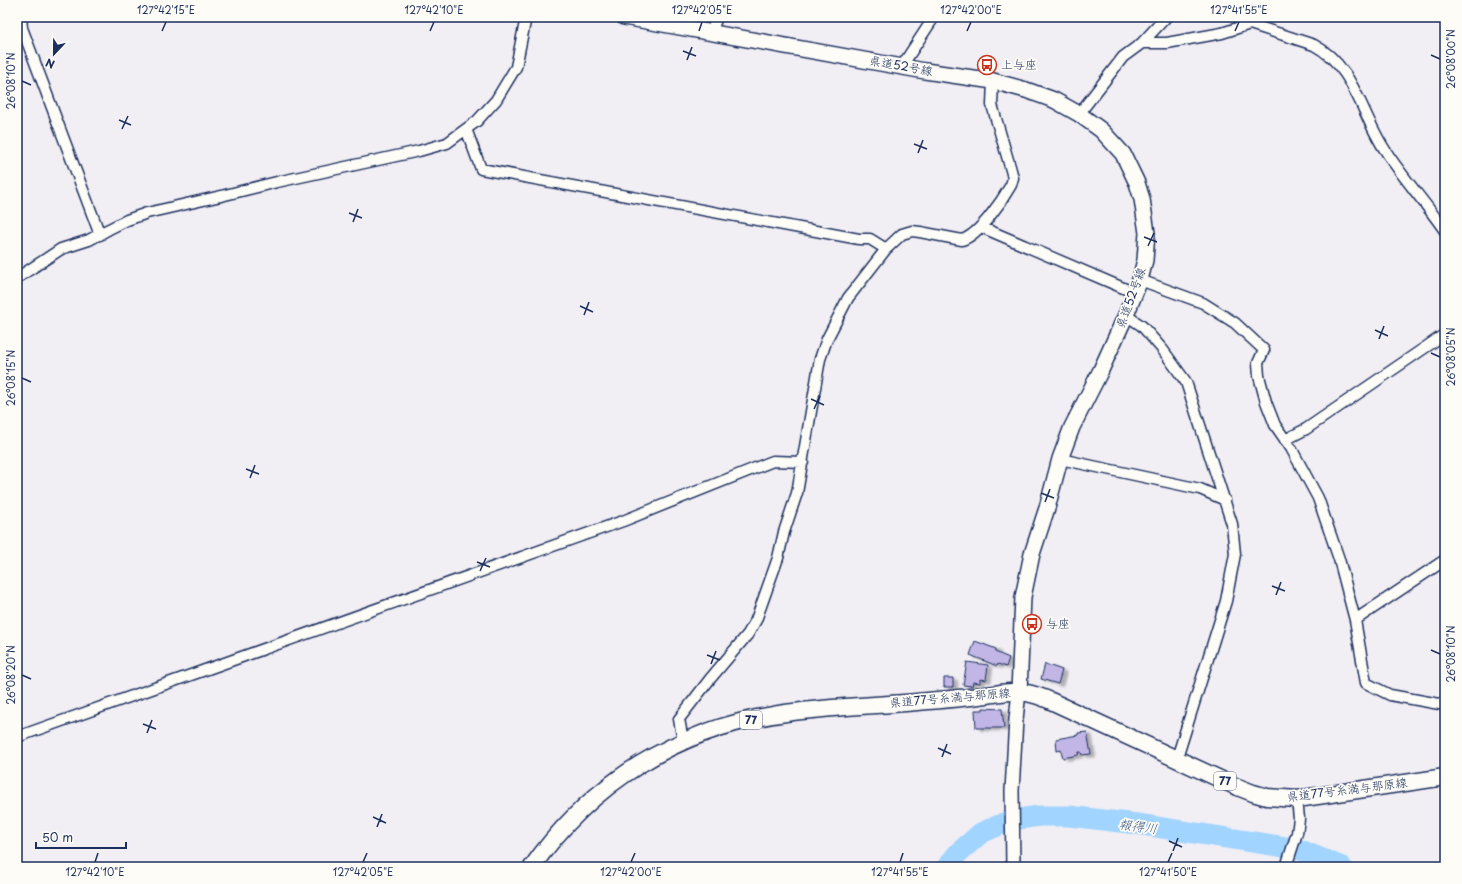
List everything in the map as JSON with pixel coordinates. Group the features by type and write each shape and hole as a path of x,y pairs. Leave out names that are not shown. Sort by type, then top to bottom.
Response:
{"main road":[{"name":"県道52号線","path":"624,17 925,71 993,81 1026,90 1054,100 1079,114 1101,130 1123,154 1137,183 1142,199 1147,233 1145,260 1138,286 1126,315 1107,357 1072,426 1060,459 1047,508 1032,554 1023,597 1019,692"},
{"name":"県道77号糸満与那原線","path":"532,867 562,828 595,796 636,765 683,741 717,729 778,714 1019,692 1039,696 1253,793 1267,797 1297,799 1445,777"}],"street":[{"path":"20,17 22,28 100,235"},
{"path":"17,278 61,249 90,240 108,229 147,213 277,182 419,151 447,143 477,121 496,100 516,67 526,17"},
{"path":"713,32 717,17"},
{"path":"902,66 934,17"},
{"path":"1079,114 1123,57 1142,42 1166,17"},
{"path":"1142,42 1167,43 1222,33 1252,20 1323,49 1336,60 1348,79 1384,149 1445,231"},
{"path":"683,741 679,719 710,679 754,627 778,558 784,532 797,494 818,370 827,339 848,298 886,249 902,234 906,232 920,232 962,240 971,237 981,227 1007,191 1013,178 992,105 993,81"},
{"path":"466,129 481,169 870,240 886,249"},
{"path":"981,227 1138,286 1203,303 1235,323 1264,350 1258,363 1259,376 1275,425 1318,498 1339,559 1355,620 1366,683 1390,695 1445,705"},
{"path":"1126,315 1142,326 1163,350 1186,382 1232,524 1235,554 1226,601 1177,758"},
{"path":"1285,440 1306,429 1445,334"},
{"path":"1060,459 1200,490 1225,500"},
{"path":"17,737 623,520 772,461 803,462"},
{"path":"1355,620 1445,560"},
{"path":"1013,864 1012,791 1019,692"},
{"path":"1286,867 1297,833 1299,819 1297,799"}],"building":[{"path":"975,641 996,649 995,652 1009,658 1006,667 998,664 997,666 970,655"},
{"path":"967,662 988,665 986,680 980,679 980,683 973,682 972,686 963,685"},
{"path":"1045,664 1062,670 1058,684 1041,679"},
{"path":"944,678 953,678 953,687 944,687"},
{"path":"983,708 1002,709 1004,728 976,728 975,710 983,710"},
{"path":"1087,732 1091,754 1082,755 1081,752 1079,752 1078,755 1063,758 1061,750 1057,751 1056,739"}],"waterway":[{"name":"報得川","path":"947,867 958,853 981,833 1011,820 1040,816 1069,816 1137,824 1298,849 1342,867"}],"place":[{"name":"上与座","path":"987,65"},
{"name":"与座","path":"1032,624"}]}
